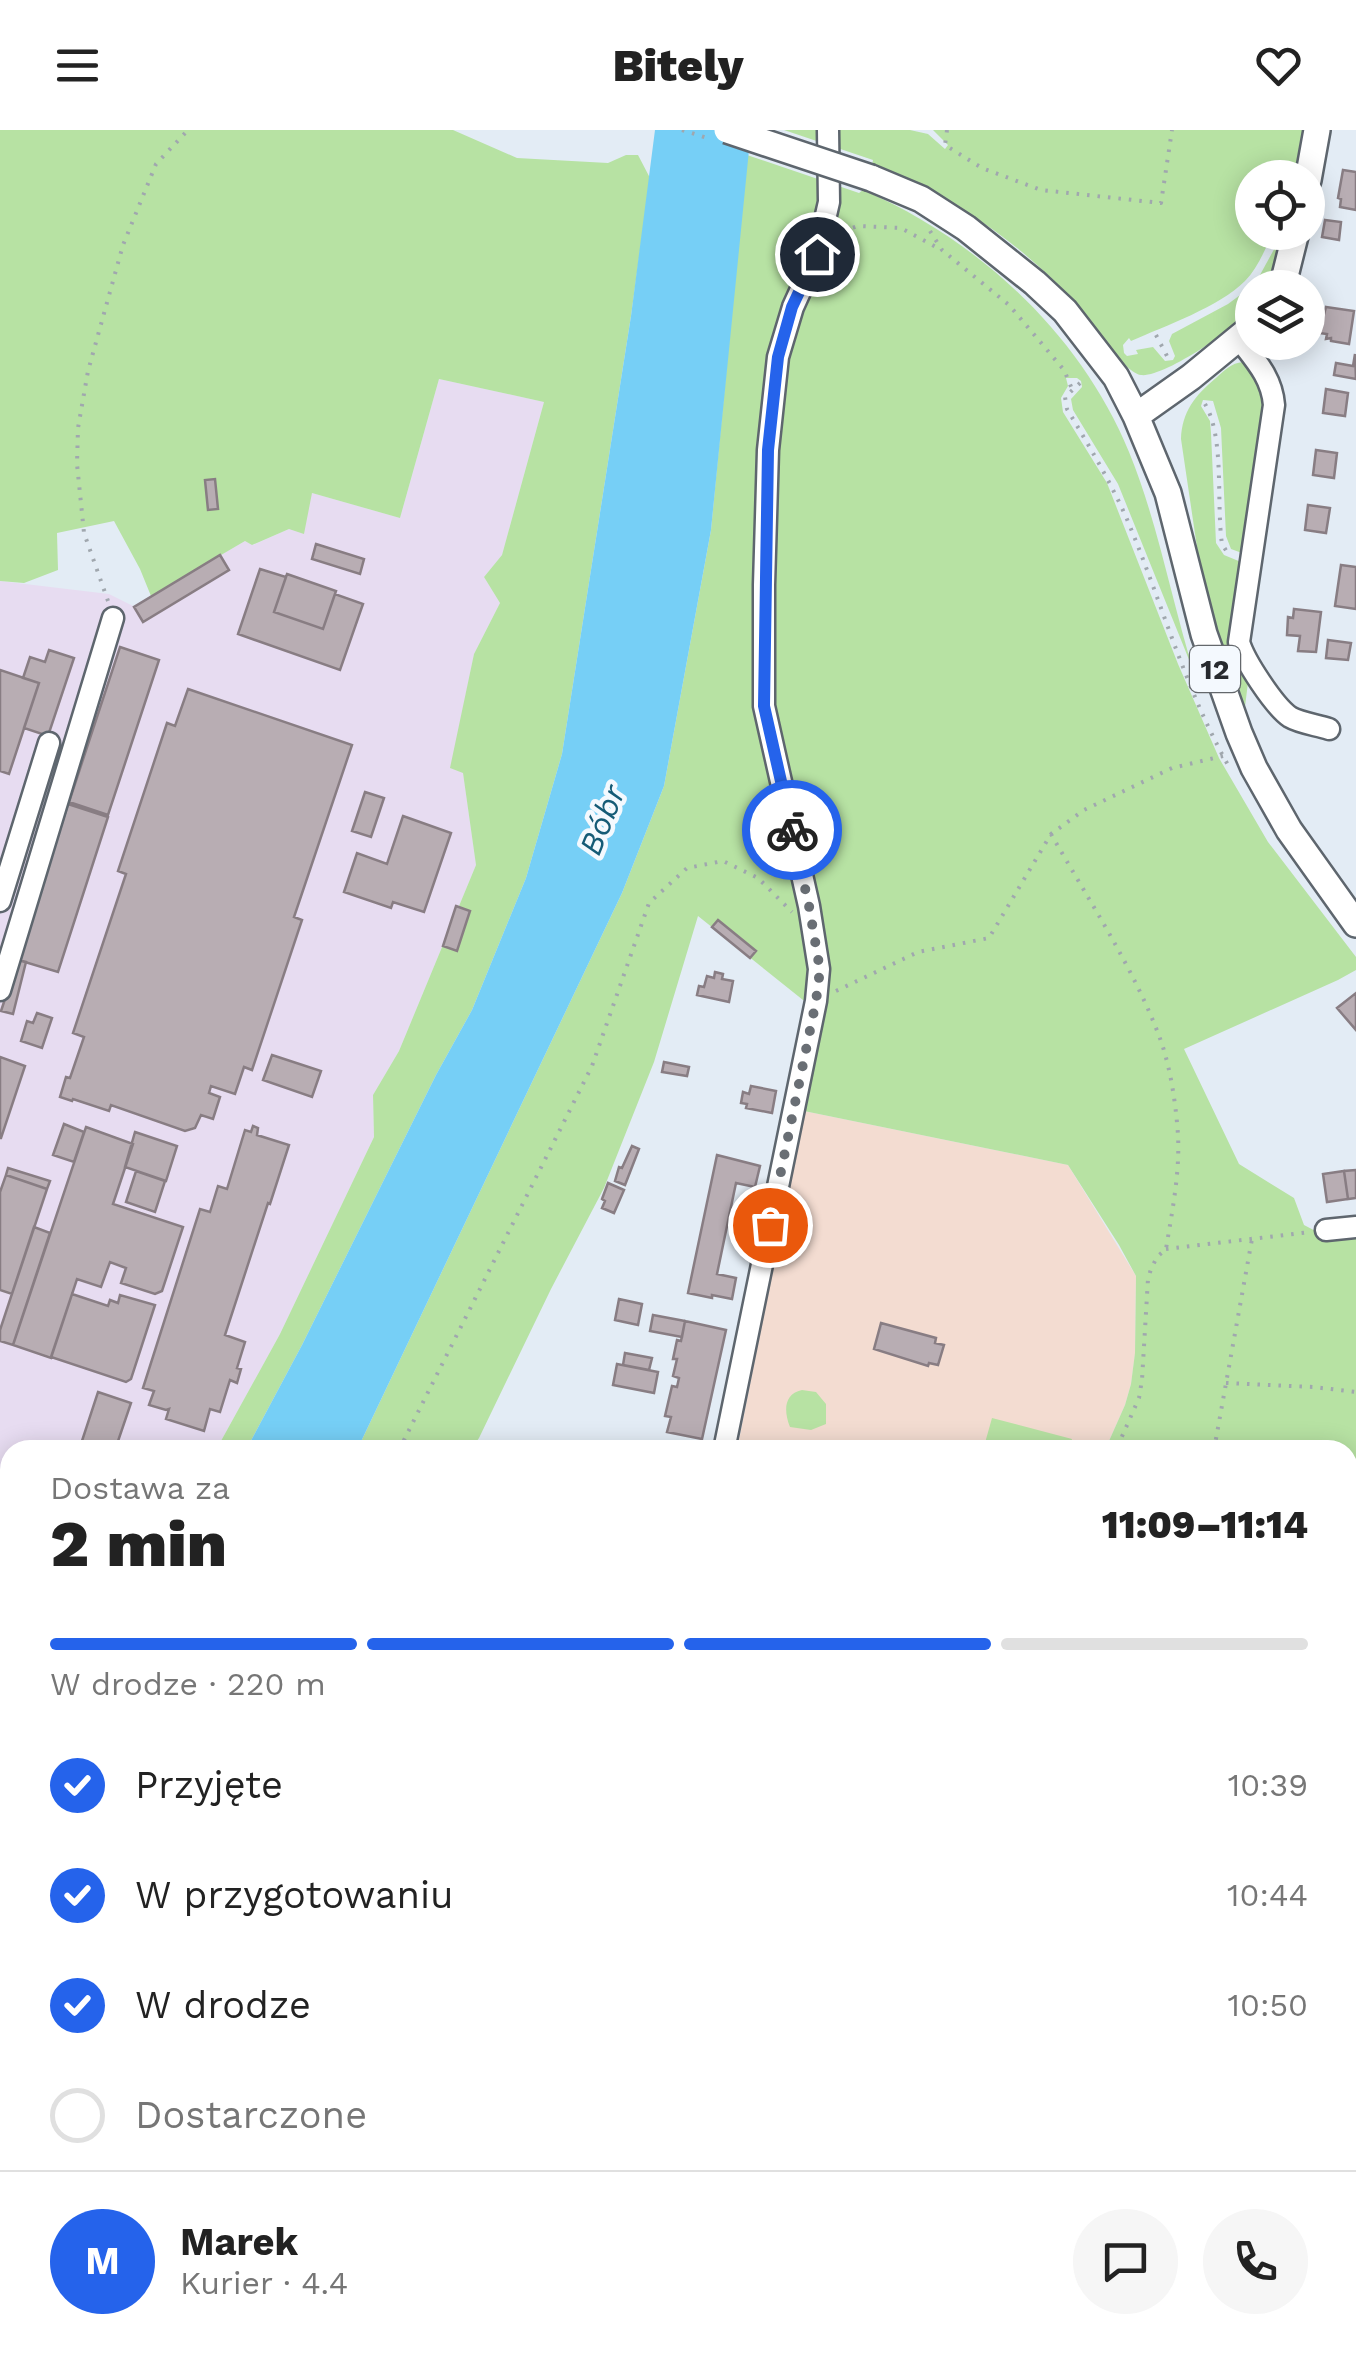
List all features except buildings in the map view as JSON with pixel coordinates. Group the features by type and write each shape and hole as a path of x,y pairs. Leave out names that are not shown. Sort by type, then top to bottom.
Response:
{"main road":[{"name":"12","path":"728,130 921,199 966,228 1035,283 1087,338 1116,377 1168,493 1214,666 1254,768 1290,830 1356,924"},
{"path":"1311,160 1316,130"},
{"path":"1136,416 1235,342"}],"street":[{"path":"726,1440 820,970 764,706 764,585 768,450 778,357 792,307 817,254 829,202 828,130"},
{"path":"1259,360 1273,391 1274,406 1239,642 1246,661 1291,718 1329,728"},
{"path":"0,990 113,618"},
{"path":"0,901 49,742"},
{"path":"1326,1230 1356,1227"}],"path":[{"path":"113,618 84,532 77,464 78,428 88,371 123,244 156,164 188,130"},
{"path":"948,130 946,145 982,168 1042,190 1161,203 1172,130"},
{"path":"820,237 858,226 901,228 942,250 1010,305 1064,370 1072,389"},
{"path":"929,229 942,250"},
{"path":"1156,335 1168,356"},
{"path":"1205,404 1216,436 1222,544 1227,552 1250,560"},
{"path":"816,1001 918,952 988,938 1050,834 1084,810 1172,768 1223,756"},
{"path":"1050,834 1149,1011 1163,1049 1178,1136 1166,1249"},
{"path":"404,1440 592,1066 648,902 687,868 723,861 758,878 813,933"},
{"path":"1120,1440 1142,1380 1150,1269 1157,1256 1166,1249 1326,1230"},
{"path":"1216,1440 1252,1239"},
{"path":"1226,1383 1314,1386 1356,1392"}],"shaded area":[{"path":"439,379 544,402 502,555 484,577 500,603 474,654 451,768 463,772 476,865 399,1051 373,1095 374,1137 280,1334 222,1440 0,1440 0,581 109,594 133,606 245,541 253,545 289,529 312,493 400,518"},
{"path":"804,1111 1068,1165 1136,1276 1131,1384 1109,1440 739,1440"}],"green space":[{"path":"0,130 453,130 517,158 608,163 626,155 638,155 650,178 631,316 562,754 526,878 472,1010 251,1440 222,1440 280,1334 374,1137 373,1095 399,1051 476,865 463,773 450,768 474,654 500,603 484,577 502,555 544,402 439,379 400,518 312,493 304,534 289,529 252,545 245,541 151,596 114,521 57,533 58,570 24,583 0,581"},
{"path":"784,130 910,130 928,134 945,149 948,145 933,130 1304,130 1298,160 1235,160 1235,250 1265,250 1254,270 1235,270 1234,290 1175,322 1131,341 1129,338 1123,345 1124,353 1138,354 1136,350 1153,347 1165,361 1173,360 1169,341 1172,334 1235,299 1235,325 1182,360 1141,375 1125,365 1053,279 1006,239 930,191 872,165 873,160"},
{"path":"747,155 859,193 863,190 947,236 1021,296 1084,369 1109,409 1139,479 1194,672 1118,484 1073,410 1071,399 1082,387 1077,378 1066,378 1068,386 1061,398 1063,412 1107,483 1219,758 1268,842 1356,957 1356,970 1338,980 1184,1049 1239,1164 1294,1198 1304,1225 1327,1237 1356,1234 1356,1440 1109,1440 1131,1384 1136,1276 1068,1165 804,1111 826,1001 803,1000 698,916 654,1062 604,1188 479,1438 362,1440 622,893 664,786 711,530"},
{"path":"1274,250 1280,250 1274,270 1263,270"},
{"path":"1243,362 1257,375 1264,399 1242,553 1231,549 1226,536 1221,428 1213,401 1203,400 1201,406 1210,421 1216,543 1224,555 1241,562 1232,627 1249,674 1244,715 1202,581 1181,439 1184,420 1196,398 1228,367"},
{"path":"802,1390 816,1392 826,1404 826,1424 811,1430 790,1427 788,1400"},
{"path":"992,1418 1072,1439 1072,1440 986,1440"}],"water":[{"name":"Bóbr","path":"655,130 751,130 711,530 664,786 622,893 362,1440 251,1440 472,1010 526,878 562,754 631,316"}],"way so far":[{"path":"770,1225 820,970 792,830"}],"route":[{"path":"792,830 764,706 768,450 778,357 792,307 817,254"}]}
